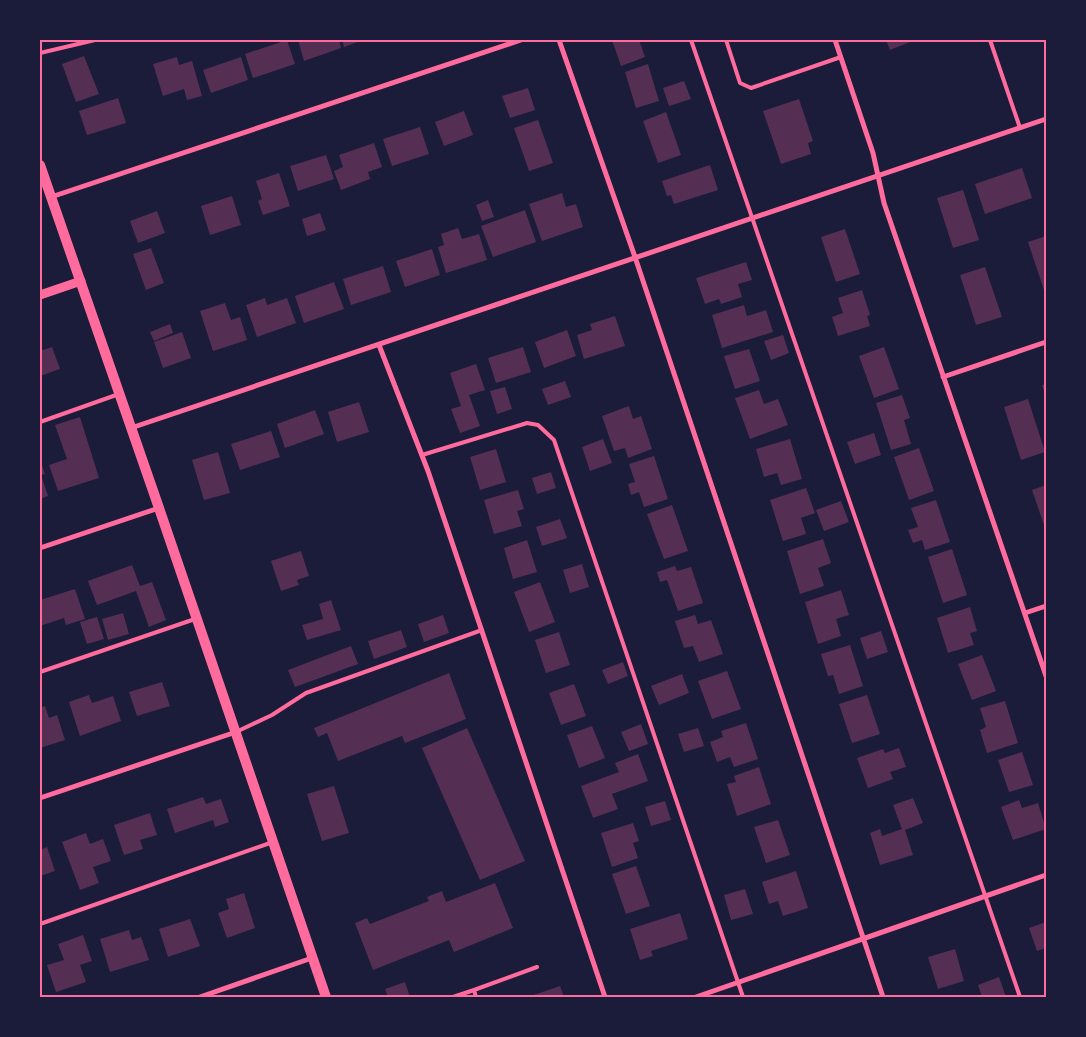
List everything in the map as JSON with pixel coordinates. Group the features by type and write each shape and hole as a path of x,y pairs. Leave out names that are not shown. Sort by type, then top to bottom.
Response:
{"main road":[{"path":"40,168 81,281 326,997"}],"street":[{"path":"51,197 521,40"},
{"path":"559,40 636,257 884,997"},
{"path":"836,40 873,154 884,203 1046,676"},
{"path":"131,428 1046,119"},
{"path":"40,295 81,281"},
{"path":"944,377 1046,342"},
{"path":"379,345 422,456 605,997"},
{"path":"40,548 159,508"},
{"path":"1025,613 1046,606"},
{"path":"40,798 236,732"},
{"path":"696,997 1046,875"},
{"path":"200,997 312,958"}],"lane":[{"path":"40,53 95,40"},
{"path":"691,40 1020,997"},
{"path":"726,40 740,83 751,88 841,57"},
{"path":"990,40 1020,128"},
{"path":"40,422 119,394"},
{"path":"422,456 527,423 538,426 554,440 743,997"},
{"path":"40,672 197,618"},
{"path":"236,732 272,715 306,692 482,630"},
{"path":"40,924 273,842"},
{"path":"453,997 537,967"},
{"path":"474,990 476,997"}],"building":[{"path":"287,40 295,64 253,78 245,54"},
{"path":"298,40 339,40 341,48 304,61"},
{"path":"342,40 363,40 344,47"},
{"path":"612,40 639,40 645,57 621,66"},
{"path":"886,40 915,40 890,50"},
{"path":"84,56 99,94 76,102 62,64"},
{"path":"177,57 179,65 192,61 202,96 187,100 184,89 163,96 153,64"},
{"path":"241,57 248,80 211,93 203,70"},
{"path":"648,64 659,101 636,108 625,72"},
{"path":"684,81 691,99 669,106 663,88"},
{"path":"528,88 535,110 510,118 502,96"},
{"path":"118,98 126,123 87,135 79,111"},
{"path":"799,99 813,141 808,143 811,154 781,164 763,111"},
{"path":"464,111 473,135 444,146 435,122"},
{"path":"666,112 681,155 658,163 643,121"},
{"path":"538,120 553,163 529,171 514,128"},
{"path":"420,127 429,154 392,166 383,139"},
{"path":"374,143 382,167 368,172 370,179 341,190 334,171 343,167 339,155"},
{"path":"326,155 334,179 298,191 290,166"},
{"path":"710,165 718,190 674,204 671,195 667,196 662,181"},
{"path":"1022,168 1032,198 985,214 975,184"},
{"path":"279,173 290,206 263,215 258,201 262,199 256,181"},
{"path":"963,190 979,240 953,248 937,198"},
{"path":"562,193 566,207 576,204 583,227 542,241 529,204"},
{"path":"232,196 241,225 210,235 201,206"},
{"path":"488,200 494,217 482,221 476,205"},
{"path":"525,210 536,242 493,257 481,226"},
{"path":"157,211 165,233 138,243 130,221"},
{"path":"320,213 326,230 307,236 302,219"},
{"path":"458,228 462,239 479,234 487,260 446,273 438,247 444,245 441,234"},
{"path":"845,229 860,274 836,282 821,237"},
{"path":"1046,236 1046,296 1028,242"},
{"path":"151,248 164,283 146,290 133,254"},
{"path":"432,249 440,275 405,287 396,261"},
{"path":"746,262 752,280 738,284 742,297 721,304 719,299 705,304 696,278"},
{"path":"383,266 391,292 351,305 343,279"},
{"path":"985,267 1002,317 976,325 960,275"},
{"path":"334,282 344,309 304,323 295,296"},
{"path":"862,290 870,315 867,316 870,326 838,336 832,317 843,313 838,298"},
{"path":"265,298 267,305 287,298 296,323 257,337 246,305"},
{"path":"225,303 231,320 240,317 247,340 213,351 200,311"},
{"path":"744,305 747,316 766,310 773,332 722,348 712,315"},
{"path":"615,316 625,346 584,359 577,335 592,330 590,324"},
{"path":"170,324 173,333 154,341 150,332"},
{"path":"567,330 576,356 544,368 535,342"},
{"path":"182,332 191,358 163,368 154,342"},
{"path":"783,335 789,353 771,360 764,341"},
{"path":"52,347 60,369 40,376 40,351"},
{"path":"523,347 531,372 496,383 488,358"},
{"path":"884,347 899,389 874,398 859,356"},
{"path":"749,349 760,381 735,389 724,356"},
{"path":"476,364 485,390 469,395 480,426 460,433 451,409 461,406 450,373"},
{"path":"565,381 571,397 548,405 542,389"},
{"path":"1046,384 1046,397 1042,385"},
{"path":"505,387 512,409 497,414 490,391"},
{"path":"759,390 764,404 778,399 788,425 750,439 735,398"},
{"path":"902,395 910,418 904,420 911,444 891,450 876,403"},
{"path":"1028,399 1045,452 1021,460 1004,407"},
{"path":"359,402 369,432 337,442 328,412"},
{"path":"629,406 633,419 641,416 652,449 628,458 625,448 614,451 602,416"},
{"path":"315,410 324,434 285,448 277,424"},
{"path":"80,417 99,478 58,491 49,465 67,459 55,425"},
{"path":"271,431 280,457 240,470 231,444"},
{"path":"874,433 881,455 855,464 847,442"},
{"path":"603,439 612,463 590,471 582,447"},
{"path":"790,439 802,479 781,485 777,473 764,477 756,449"},
{"path":"919,448 934,491 909,500 894,457"},
{"path":"496,449 506,482 480,490 470,457"},
{"path":"218,452 230,493 204,500 192,460"},
{"path":"654,456 668,499 644,507 639,492 631,495 628,484 635,482 629,464"},
{"path":"40,460 45,474 41,475 48,496 40,499"},
{"path":"551,472 556,488 537,494 532,478"},
{"path":"1046,485 1046,531 1032,490"},
{"path":"806,488 815,513 801,518 806,534 783,541 770,500"},
{"path":"518,490 524,509 517,511 522,526 494,534 484,500"},
{"path":"936,500 950,542 925,550 922,540 913,543 908,530 918,527 911,508"},
{"path":"841,501 849,522 824,531 816,510"},
{"path":"672,505 688,551 664,559 647,514"},
{"path":"560,519 567,538 542,546 536,527"},
{"path":"823,539 831,563 818,568 824,586 800,594 787,551"},
{"path":"527,540 537,572 513,579 504,548"},
{"path":"952,549 967,595 943,603 928,557"},
{"path":"301,551 309,576 297,580 299,585 281,591 271,561"},
{"path":"582,564 589,587 570,593 563,570"},
{"path":"132,565 140,586 152,582 166,620 149,627 136,591 97,605 88,581"},
{"path":"675,566 677,571 691,567 703,603 678,611 667,580 660,582 657,572"},
{"path":"540,582 555,622 529,632 514,592"},
{"path":"75,589 85,619 66,625 64,618 40,626 40,600"},
{"path":"841,590 849,615 836,619 841,636 818,644 805,602"},
{"path":"331,600 341,630 307,640 302,625 323,619 319,604"},
{"path":"970,607 977,631 970,633 974,645 948,653 937,618"},
{"path":"123,613 129,634 108,640 102,619"},
{"path":"443,615 449,633 424,642 418,624"},
{"path":"695,615 698,624 711,620 723,654 699,662 693,646 684,648 675,621"},
{"path":"97,617 104,639 87,644 80,622"},
{"path":"401,630 407,647 374,659 368,641"},
{"path":"881,631 888,652 867,659 860,638"},
{"path":"559,632 570,665 546,673 535,640"},
{"path":"850,645 863,686 839,694 833,675 828,676 821,654"},
{"path":"351,646 358,664 295,687 288,670"},
{"path":"982,655 996,691 972,700 958,664"},
{"path":"623,662 628,676 608,684 602,670"},
{"path":"727,671 741,709 712,719 698,681"},
{"path":"449,673 466,719 405,743 402,736 338,761 327,733 318,737 314,728"},
{"path":"682,674 689,693 659,705 651,686"},
{"path":"162,682 170,706 137,716 129,692"},
{"path":"574,684 586,716 561,725 549,693"},
{"path":"89,695 92,703 113,696 121,721 80,736 69,702"},
{"path":"867,695 880,734 852,743 839,704"},
{"path":"1005,701 1018,743 987,753 980,730 986,727 980,708"},
{"path":"45,706 49,718 57,715 65,740 40,748 40,708"},
{"path":"746,723 758,759 734,767 730,757 717,762 710,742 723,737 721,731"},
{"path":"641,724 648,744 629,751 621,732"},
{"path":"592,726 605,758 579,768 567,735"},
{"path":"467,728 525,861 480,880 422,748"},
{"path":"698,728 704,746 684,752 678,734"},
{"path":"899,748 906,767 890,772 893,779 868,788 857,758 883,749 885,753"},
{"path":"1022,752 1033,785 1009,792 998,760"},
{"path":"638,754 648,781 612,794 618,809 593,818 581,786 619,772 615,763"},
{"path":"759,767 771,804 737,816 727,784 736,782 734,776"},
{"path":"334,786 349,833 322,841 307,794"},
{"path":"203,797 206,804 221,799 229,822 215,827 213,820 175,833 167,809"},
{"path":"913,798 923,823 905,830 913,855 880,865 870,833 880,829 882,836 902,829 893,805"},
{"path":"1019,800 1022,808 1038,803 1046,829 1013,840 1001,807"},
{"path":"665,801 671,820 651,826 645,807"},
{"path":"150,813 157,835 140,840 143,849 124,855 114,825"},
{"path":"778,820 790,855 766,863 754,827"},
{"path":"633,823 639,841 633,843 638,858 612,867 601,833"},
{"path":"86,833 90,844 103,839 111,861 93,867 99,883 80,890 62,842"},
{"path":"47,847 55,871 40,876 40,850"},
{"path":"636,866 650,906 626,914 612,874"},
{"path":"796,871 808,908 783,916 778,901 769,904 762,882"},
{"path":"495,883 513,928 454,952 449,940 373,970 355,923 367,918 370,924 429,901 427,897 442,891 446,902"},
{"path":"745,889 753,914 731,920 724,895"},
{"path":"244,893 255,928 227,938 218,913 229,909 226,899"},
{"path":"680,913 688,939 651,951 653,956 640,960 630,929"},
{"path":"190,919 200,946 168,957 159,929"},
{"path":"1046,922 1046,948 1037,951 1029,928"},
{"path":"129,930 132,940 141,937 149,960 110,972 100,939"},
{"path":"83,935 92,961 80,965 86,982 56,992 47,965 64,960 58,944"},
{"path":"955,949 964,981 938,989 928,957"},
{"path":"999,977 1006,997 982,997 978,985"},
{"path":"405,982 410,997 388,997 385,989"},
{"path":"560,986 564,997 528,997"}]}
